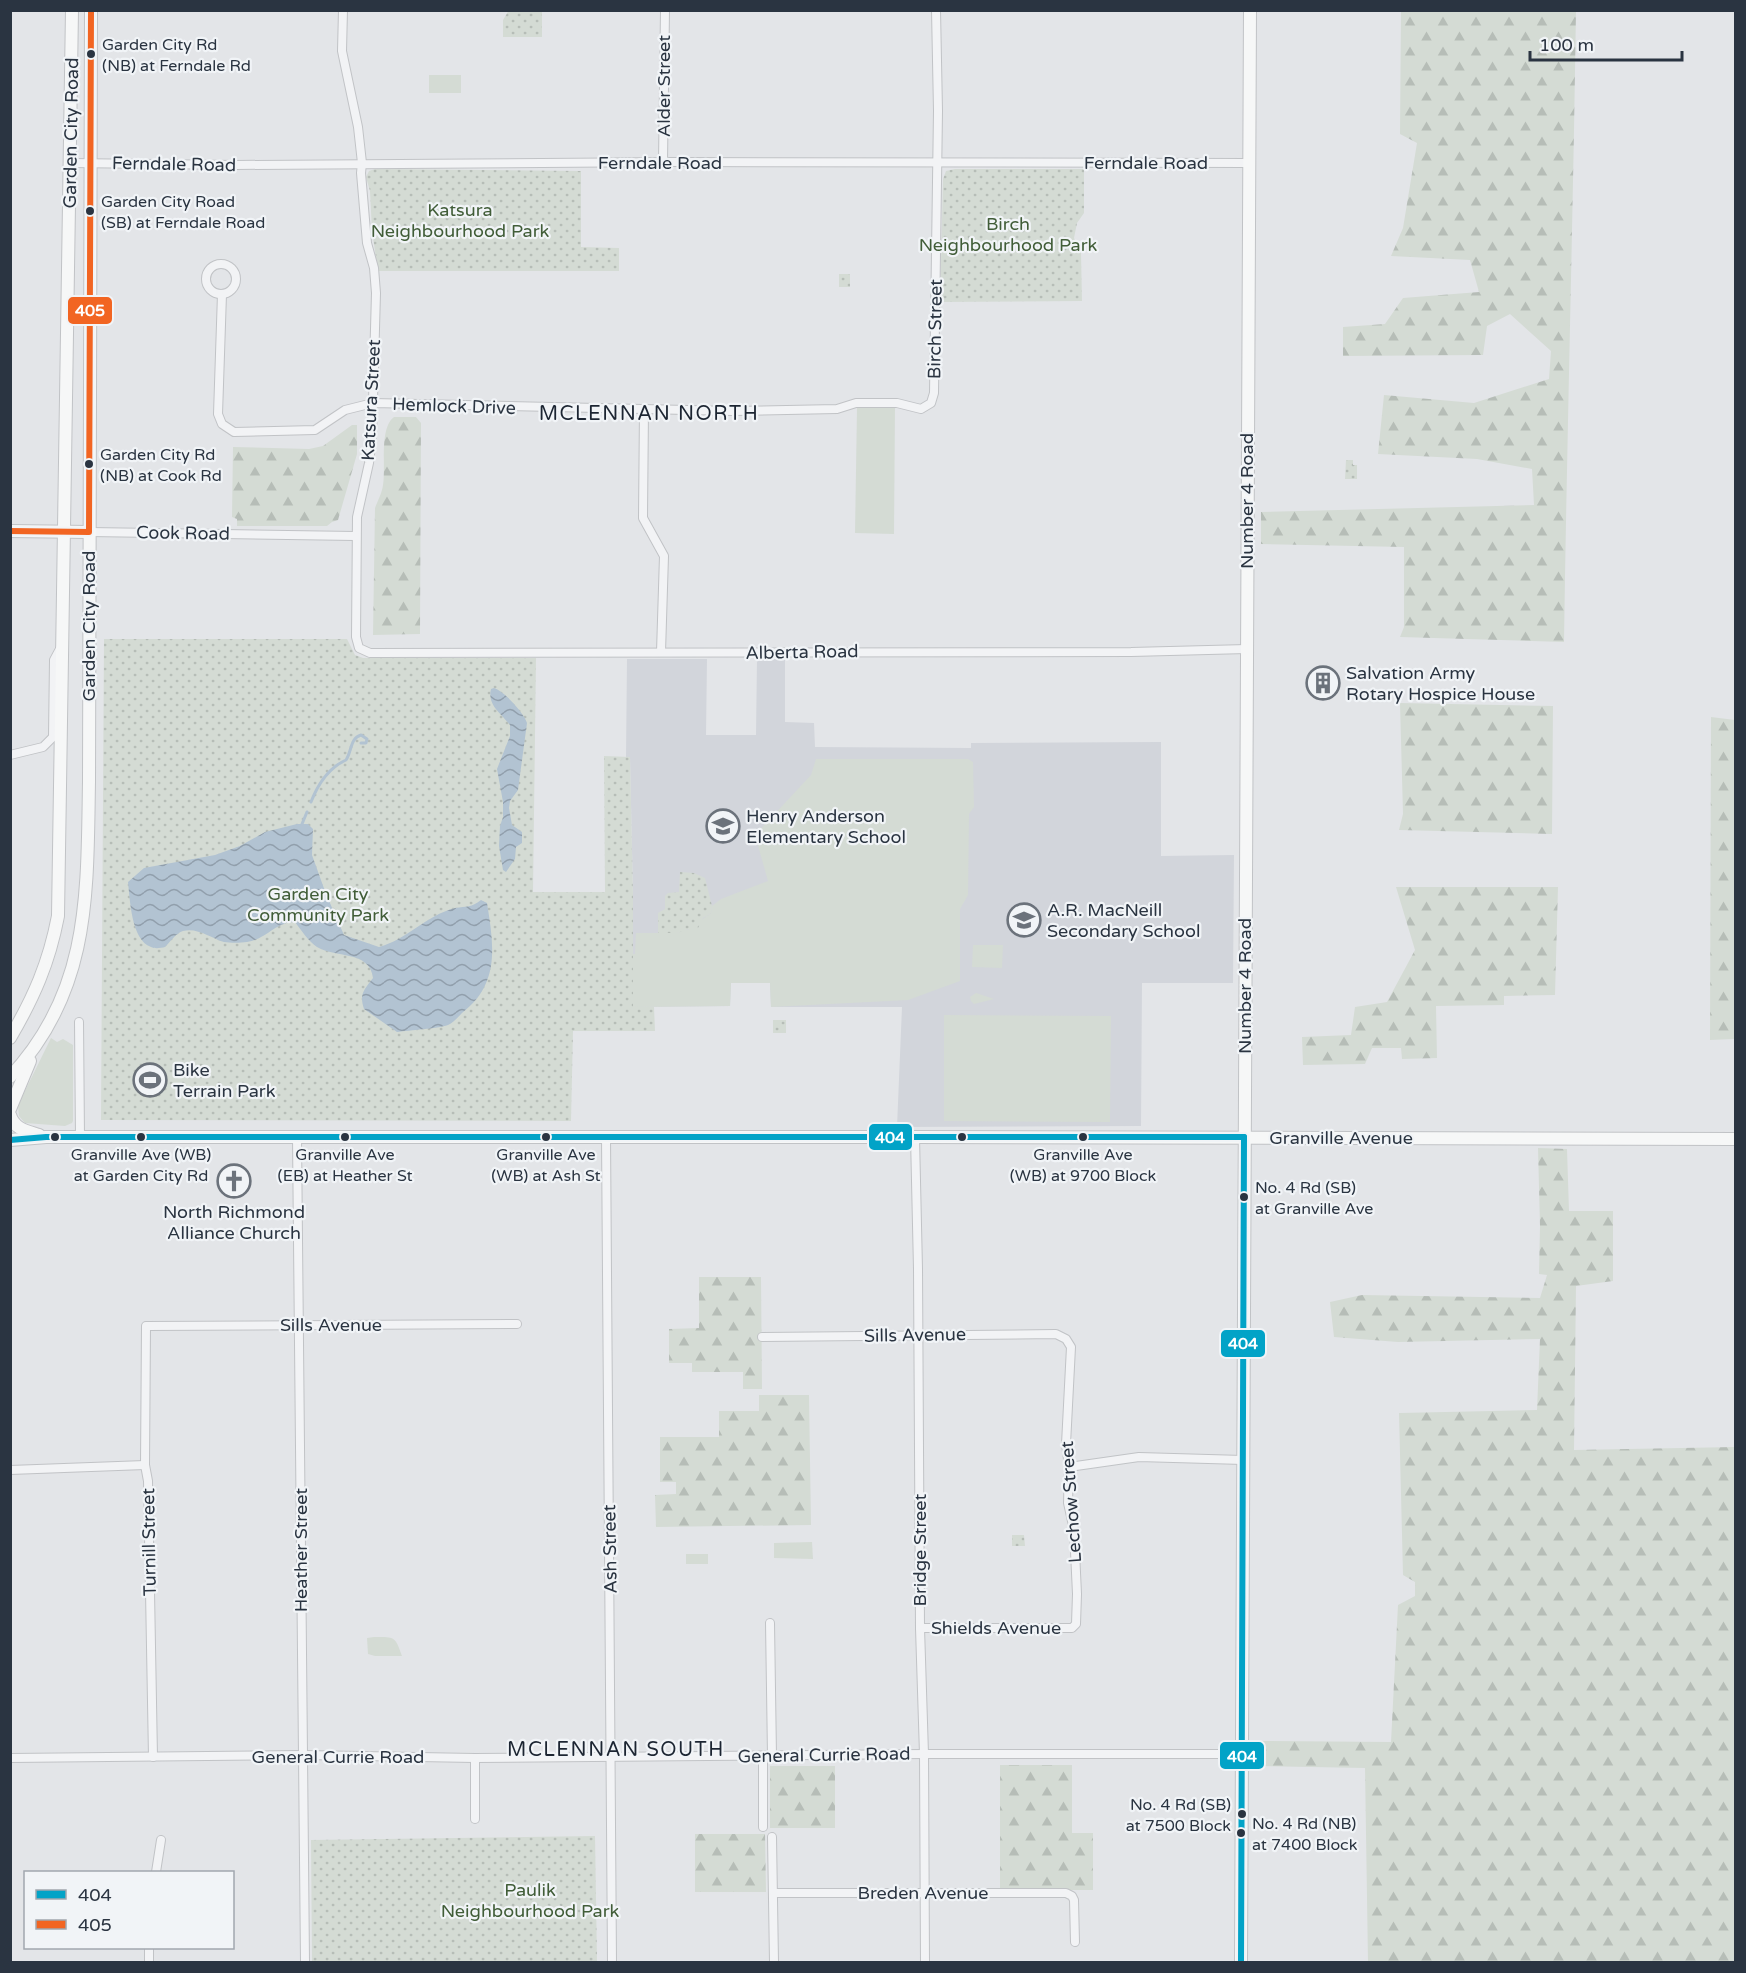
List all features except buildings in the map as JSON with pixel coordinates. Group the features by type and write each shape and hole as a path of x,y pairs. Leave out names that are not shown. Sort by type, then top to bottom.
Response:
{"main road":[{"name":"Garden City Road","path":"10,1038 39,985 47,963 58,916 72,10"},
{"name":"Garden City Road","path":"10,1077 37,1046 51,1022 73,971 84,912 89,793 91,10"},
{"name":"Number 4 Road","path":"1240,1962 1250,10"},
{"name":"Cook Road","path":"10,531 89,532"},
{"path":"10,1108 37,1046"},
{"path":"10,1114 21,1129 46,1137"},
{"name":"Granville Avenue","path":"10,1140 46,1137 606,1136 1736,1139"}],"street":[{"name":"Katsura Street","path":"343,10 342,51 358,127 367,243 374,268 376,293 369,463 359,502 356,536 356,637 359,648"},
{"name":"Alder Street","path":"663,162 665,10"},
{"name":"Birch Street","path":"931,403 934,393 938,111 936,10"},
{"name":"Ferndale Road","path":"70,163 240,165 663,162 1249,163"},
{"name":"Hemlock Drive","path":"222,294 218,414 222,424 234,432 315,429 345,410 373,404 732,411 837,409 856,403 897,403 921,409 931,403"},
{"path":"644,409 643,518 664,556 661,652"},
{"name":"Cook Road","path":"89,532 356,536"},
{"path":"10,756 43,747 53,737 54,660 61,646"},
{"name":"Alberta Road","path":"359,648 370,653 1131,652 1247,649"},
{"path":"79,1022 80,1137"},
{"name":"Ash Street","path":"606,1136 612,1962"},
{"name":"Heather Street","path":"297,1137 305,1962"},
{"name":"Bridge Street","path":"915,1137 925,1962"},
{"name":"Sills Avenue","path":"146,1326 516,1324"},
{"name":"Turnill Street","path":"146,1326 146,1466 153,1757"},
{"name":"Sills Avenue","path":"762,1337 1056,1334 1066,1338"},
{"name":"Lechow Street","path":"1066,1338 1071,1347 1066,1444 1069,1467 1068,1503 1074,1530 1077,1594 1077,1624 1072,1628"},
{"path":"1069,1467 1139,1457 1243,1460"},
{"path":"10,1470 146,1466"},
{"path":"763,1827 770,1623"},
{"name":"Shields Avenue","path":"920,1628 1072,1628"},
{"name":"General Currie Road","path":"10,1758 304,1755 475,1758 1242,1754"},
{"path":"475,1758 475,1819"},
{"path":"772,1837 774,1962"},
{"path":"156,1871 161,1840"},
{"name":"Breden Avenue","path":"774,1893 1066,1893 1074,1900 1076,1942"}],"shaded area":[{"name":"A.R. MacNeill Secondary School","path":"627,659 707,659 706,735 756,735 757,659 785,659 785,722 814,723 815,747 971,748 971,743 1161,742 1161,856 1234,855 1233,983 1142,983 1141,1126 897,1127 902,1007 771,1007 770,983 731,983 730,1006 633,1007 630,758 626,757"}],"green space":[{"path":"509,10 542,11 542,37 503,37 503,20"},
{"path":"1401,11 1576,11 1564,642 1400,637 1404,627 1404,547 1261,544 1261,512 1534,505 1532,469 1477,459 1378,454 1384,395 1474,403 1549,379 1551,351 1510,314 1487,326 1483,355 1343,356 1343,327 1385,324 1403,298 1479,292 1470,260 1391,256 1403,228 1417,143 1400,134"},
{"path":"429,75 461,75 461,93 429,93"},
{"name":"Katsura Neighbourhood Park","path":"375,169 581,171 581,247 619,248 619,271 378,271 372,231 370,191 366,177 369,171"},
{"name":"Birch Neighbourhood Park","path":"955,169 1084,169 1084,213 1077,223 1074,238 1081,253 1082,301 940,302 943,179 946,171"},
{"path":"839,274 850,274 850,287 839,287"},
{"path":"857,408 895,408 894,534 855,533"},
{"path":"394,417 416,417 421,423 420,634 373,635 375,508 383,485 386,430"},
{"path":"352,425 357,425 357,454 338,520 327,526 237,526 237,519 232,517 233,447 309,449 323,446"},
{"path":"1346,460 1353,460 1353,465 1357,465 1357,479 1345,479"},
{"name":"Garden City Community Park","path":"104,639 347,639 355,655 363,658 536,658 533,892 605,892 604,756 630,757 633,1007 654,1007 655,1031 573,1031 571,1121 101,1120"},
{"path":"1400,703 1553,706 1552,834 1399,830 1403,814"},
{"path":"1711,717 1735,720 1734,1039 1710,1040"},
{"path":"816,759 968,759 973,762 974,807 969,814 968,895 960,909 960,981 908,1000 771,1007 770,983 731,983 730,1006 633,1007 633,954 635,954 636,933 677,933 698,928 700,921 711,913 712,906 721,899 768,881 755,835 811,775"},
{"path":"680,872 694,873 705,878 712,906 711,913 703,918 698,928 693,931 688,929 677,933 658,933 658,913 665,909 665,896 668,893 679,892"},
{"path":"1396,887 1558,887 1555,995 1504,996 1504,1005 1436,1006 1437,1058 1402,1059 1401,1048 1372,1048 1365,1064 1303,1065 1302,1037 1351,1035 1355,1007 1387,1002 1415,950"},
{"path":"973,945 1003,945 1002,968 972,967"},
{"path":"976,993 994,999 974,1004 970,997"},
{"path":"944,1015 1111,1016 1110,1122 944,1121"},
{"path":"773,1020 786,1020 786,1033 773,1033"},
{"path":"51,1038 57,1042 63,1039 73,1045 73,1121 65,1126 25,1123 19,1116 18,1105"},
{"path":"1538,1148 1567,1149 1569,1211 1613,1211 1613,1281 1576,1286 1574,1450 1735,1447 1735,1962 1368,1962 1365,1768 1256,1766 1256,1741 1391,1742 1398,1605 1415,1596 1415,1582 1403,1575 1399,1413 1537,1410 1540,1339 1398,1342 1334,1337 1330,1302 1362,1295 1540,1298 1547,1275 1539,1274"},
{"path":"699,1277 761,1277 762,1389 743,1389 743,1372 692,1372 692,1363 669,1363 669,1329 699,1328"},
{"path":"759,1395 809,1395 811,1525 656,1527 655,1495 676,1494 676,1482 660,1482 660,1437 719,1437 719,1411 759,1411"},
{"path":"1012,1535 1024,1535 1025,1546 1012,1546"},
{"path":"812,1542 813,1559 774,1558 774,1543"},
{"path":"686,1554 708,1554 708,1564 686,1564"},
{"path":"386,1637 396,1641 402,1656 368,1654 367,1638"},
{"path":"1000,1765 1072,1765 1072,1833 1093,1833 1093,1890 1000,1890"},
{"path":"770,1766 835,1766 835,1828 770,1828"},
{"path":"695,1834 765,1834 766,1892 695,1892"},
{"name":"Paulik Neighbourhood Park","path":"595,1836 597,1962 312,1962 311,1840"}],"water":[{"path":"494,688 513,703 527,723 518,790 510,801 509,808 512,825 522,832 522,843 516,847 515,859 506,872 503,870 499,846 503,802 497,769 510,736 510,725 491,700 491,689"},
{"path":"297,824 308,824 313,829 312,855 344,935 379,947 389,944 445,911 472,906 481,900 487,903 492,949 488,977 483,990 474,1002 452,1023 437,1028 397,1032 364,1009 363,992 373,978 365,963 350,956 317,947 295,922 282,924 253,941 224,942 188,930 178,934 165,947 156,948 144,943 135,928 128,882 144,868 215,855 240,846 265,832"}],"waterway":[{"path":"311,802 324,777 346,760 353,742 361,735 367,739 366,743 361,743"},
{"path":"302,824 307,812"}],"transit line":[{"name":"405","path":"10,531 89,532 91,10"},
{"name":"404","path":"10,1140 46,1137 1244,1137"},
{"name":"404","path":"1241,1962 1244,1137"}],"place":[{"name":"Garden City Rd (NB) at Ferndale Rd","path":"91,54"},
{"name":"Garden City Road (SB) at Ferndale Road","path":"90,211"},
{"name":"Garden City Rd (NB) at Cook Rd","path":"89,464"},
{"name":"Salvation Army Rotary Hospice House","path":"1323,683"},
{"name":"Henry Anderson Elementary School","path":"723,826"},
{"name":"A.R. MacNeill Secondary School","path":"1024,920"},
{"name":"Bike Terrain Park","path":"150,1080"},
{"name":"Granville Ave (WB) at Garden City Rd","path":"141,1137"},
{"name":"Granville Ave (EB) at Heather St","path":"345,1137"},
{"name":"Granville Ave (WB) at Ash St","path":"546,1137"},
{"name":"Granville Ave (WB) at 9700 Block","path":"1083,1137"},
{"name":"North Richmond Alliance Church","path":"234,1181"},
{"name":"No. 4 Rd (SB) at Granville Ave","path":"1244,1197"},
{"name":"No. 4 Rd (SB) at 7500 Block","path":"1242,1814"},
{"name":"No. 4 Rd (NB) at 7400 Block","path":"1241,1833"}],"district":[{"name":"MCLENNAN NORTH","path":"649,414"},
{"name":"MCLENNAN SOUTH","path":"616,1750"}]}
